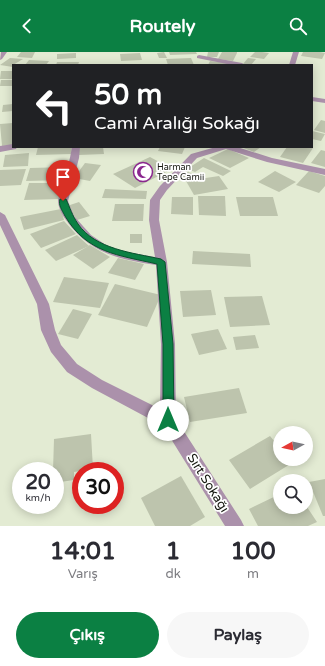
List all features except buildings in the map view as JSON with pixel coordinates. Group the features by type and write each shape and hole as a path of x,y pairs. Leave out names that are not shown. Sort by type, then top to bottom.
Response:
{"street":[{"path":"0,58 4,52"},
{"path":"292,64 296,52"},
{"path":"201,64 199,54 238,64"},
{"path":"313,99 325,101"},
{"path":"0,148 12,147"},
{"path":"76,148 76,158 63,201 64,207 76,227 86,237 109,250 161,262"},
{"path":"0,215 43,304 48,330 56,348 72,368 97,384 168,420 168,344 161,262 154,220 155,200 163,188 195,151 218,148"},
{"path":"229,148 270,160 325,172"},
{"name":"Sırt Sokağı","path":"168,420 235,526"}],"place":[{"name":"Harman Tepe Camii","path":"143,172"}],"route":[{"path":"63,201 64,207 76,227 86,237 109,250 125,255 161,262 168,344 168,420"}]}
